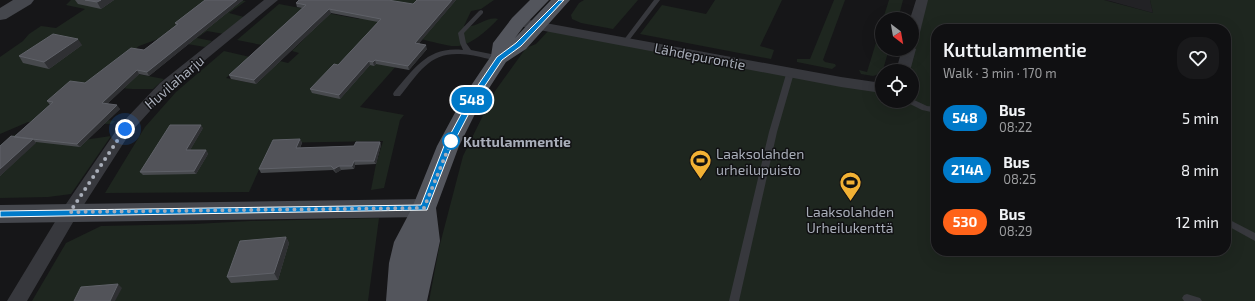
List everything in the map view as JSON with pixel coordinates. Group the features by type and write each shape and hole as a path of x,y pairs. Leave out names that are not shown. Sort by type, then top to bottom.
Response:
{"main road":[{"path":"400,301 402,263 406,242 424,208 448,146 474,96 499,58 502,43 518,22 540,0"},
{"path":"499,58 519,45 561,0"},
{"path":"414,301 428,241 424,208"}],"street":[{"path":"0,15 25,0"},
{"name":"Huvilaharju","path":"17,301 70,212 125,129 165,86 272,0"},
{"path":"919,12 922,0"},
{"name":"Lähdepurontie","path":"518,22 790,73 875,87"},
{"path":"0,214 424,208"}],"lane":[{"path":"625,42 657,0"},
{"path":"468,52 463,43 461,33 481,12"},
{"path":"397,94 424,63 436,54 448,52 468,52 499,58"},
{"path":"734,301 773,132 790,73"},
{"path":"919,105 931,109"},
{"path":"1231,224 1255,237"}],"shaded area":[{"path":"71,0 246,1 229,13 244,17 224,34 207,31 197,38 212,41 205,47 158,39 139,46 110,69 164,79 153,89 132,89 72,84 48,105 92,118 115,121 112,124 28,122 0,134 0,57 41,26 56,28 85,9 66,5"},
{"path":"369,0 494,0 481,9 471,11 464,26 473,26 489,19 498,19 480,36 463,45 449,46 420,39 360,107 404,115 400,120 384,188 371,190 376,164 383,141 271,143 249,192 105,193 145,127 176,92 224,51 250,57 226,78 256,84 280,61 288,63 299,53 292,51 311,32 267,46 237,40 279,4 359,19"},
{"path":"584,0 638,0 613,29 581,23 572,19 571,15 579,3"},
{"path":"715,0 782,0 760,46 774,50 771,59 640,34 662,5 706,14"},
{"path":"834,0 845,0 823,60 825,62 835,64 836,66 832,69 797,62 797,59 810,59"},
{"path":"889,0 903,0 900,12 885,12"},
{"name":"Laaksolahden urheilupuisto","path":"922,0 1104,0 1153,13 1150,0 1255,0 1255,301 429,301 439,248 463,156 495,91 526,48 536,44 551,28 875,87 875,108 919,108 919,64 906,64 909,56 919,56 919,12"},
{"path":"1104,0 1150,0 1153,13 1110,1"},
{"path":"875,46 875,56 887,56 885,64 875,64 875,75 873,76 861,74 859,70 867,72"},
{"path":"28,130 56,144 111,136 71,194 48,197 0,198 0,145 14,135"},
{"path":"379,218 368,301 32,301 66,243 101,226"}],"building":[{"path":"85,0 101,0 97,2"},
{"path":"205,0 237,0 147,72 137,70 102,103 117,105 77,144 14,137 53,102 47,101 70,81 85,83 131,48 144,50 178,24 175,23"},
{"path":"299,0 388,0 413,4 417,0 452,0 415,43 426,45 408,66 375,60 373,62 369,61 339,95 310,89 334,64 338,65 381,19 329,9 254,80 229,75 306,5 296,3"},
{"path":"53,34 78,39 44,62 19,56"},
{"path":"170,125 201,125 186,150 206,150 194,171 140,172"},
{"path":"11,136 33,139 0,169 0,146"},
{"path":"300,139 296,148 354,146 356,142 380,142 374,161 354,161 352,166 339,166 334,169 331,166 259,169 273,140"},
{"path":"286,237 274,273 227,277 240,241"},
{"path":"118,284 110,301 74,301 81,287"}],"bus line":[{"name":"548","path":"0,214 424,208 448,146 474,96 499,58 519,45 561,0"}],"place":[{"name":"Kuttulammentie","path":"451,141"},
{"name":"Laaksolahden urheilupuisto","path":"700,180"},
{"name":"Laaksolahden Urheilukenttä","path":"850,202"}],"route":[{"path":"125,129 70,212 424,208 448,146 453,137 451,141"}]}
